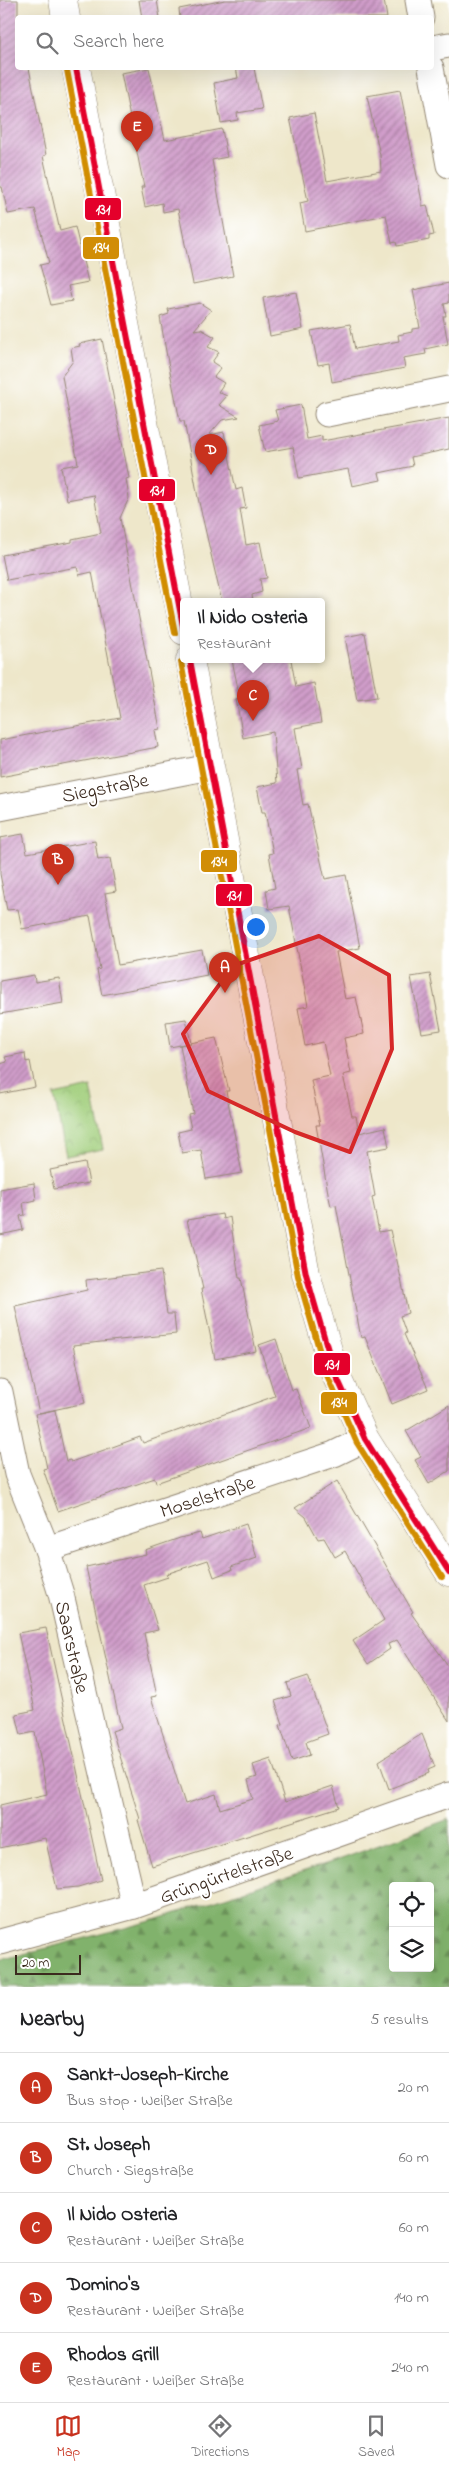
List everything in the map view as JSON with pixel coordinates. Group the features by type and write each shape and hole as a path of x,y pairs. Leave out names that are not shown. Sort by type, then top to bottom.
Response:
{"street":[{"path":"63,0 66,15"},
{"path":"418,0 420,15"},
{"path":"434,48 449,45"},
{"path":"76,70 180,610"},
{"path":"431,70 449,165"},
{"path":"327,414 449,390"},
{"path":"191,663 306,1274 334,1371 365,1439 449,1572"},
{"name":"Siegstraße","path":"0,808 210,767"},
{"name":"Saarstraße","path":"0,1392 17,1474 47,1549 61,1594 134,1906"},
{"name":"Moselstraße","path":"47,1549 334,1454 365,1439"},
{"name":"Grüngürtelstraße","path":"0,1942 134,1906 449,1795"}],"highlighted area":[{"path":"319,936 389,975 392,1049 350,1152 295,1132 208,1091 183,1034 233,966"}],"green space":[{"path":"91,1087 103,1149 66,1156 54,1095"},
{"path":"449,1819 449,1987 0,1987 0,1960 152,1921 344,1858"}],"building":[{"path":"0,0 18,0 18,15 15,15 15,70 29,70 46,155 43,156 60,231 75,227 88,282 68,286 72,301 51,305 40,265 49,263 35,209 8,214 2,187 0,187"},
{"path":"139,0 157,0 160,15 142,15"},
{"path":"225,0 384,0 386,15 180,15 179,9"},
{"path":"149,70 165,140 222,129 227,157 212,160 233,276 193,284 178,209 163,212 162,203 145,207 141,187 144,187 121,73"},
{"path":"236,70 254,70 262,109 237,113 238,120 221,123 214,83 238,78"},
{"path":"400,90 422,206 427,205 434,235 429,236 429,240 397,246 396,242 392,243 386,215 305,231 300,203 308,201 290,118 314,113 327,181 381,171 380,155 367,96"},
{"path":"449,283 449,303 444,304 446,316 443,316 448,344 425,349 426,354 403,358 405,368 332,382 329,363 318,365 311,331 350,324 355,349 399,341 398,335 420,328 413,290"},
{"path":"296,292 303,329 270,336 263,298"},
{"path":"200,303 211,310 194,330 201,329 215,337 208,347 219,352 212,362 221,368 214,377 224,383 218,392 227,396 219,405 239,417 222,420 209,435 224,432 236,490 242,488 246,508 240,509 246,545 260,542 267,578 260,579 262,592 252,595 252,598 221,598 198,498 184,421 180,421 167,357 160,317 169,314 168,309"},
{"path":"102,339 129,478 126,479 129,498 120,518 160,729 155,730 158,747 0,777 0,740 120,718 92,572 79,575 77,567 7,580 2,555 72,542 72,539 101,533 94,495 67,500 61,467 78,464 62,376 73,361 71,348 80,346 79,344"},
{"path":"301,405 307,439 322,436 322,441 449,418 449,449 411,457 413,466 379,473 381,480 352,486 348,469 299,478 293,447 265,452 259,425 278,421 275,410"},
{"path":"365,633 377,697 357,700 345,637"},
{"path":"233,663 292,663 296,687 314,683 321,723 295,728 302,769 297,770 303,805 308,804 325,879 346,875 360,948 336,952 345,999 356,997 364,1034 344,1038 351,1073 343,1075 352,1116 356,1116 359,1133 385,1127 389,1147 367,1151 375,1196 372,1197 379,1232 390,1230 408,1313 400,1316 406,1333 404,1334 428,1389 392,1404 365,1337 361,1338 336,1205 331,1206 328,1193 316,1125 320,1125 311,1080 330,1076 323,1042 305,1046 298,1008 308,1006 289,906 269,909 266,890 275,888 269,854 273,853 265,812 262,812 257,787 277,783 273,732 243,738 236,699 240,698"},
{"path":"23,834 27,853 95,841 98,860 110,858 116,891 105,893 118,965 202,950 207,975 102,995 97,970 100,969 90,916 22,929 18,909 7,910 0,874 0,838"},
{"path":"430,974 441,1030 422,1033 411,977"},
{"path":"34,975 35,982 59,978 63,1003 0,1014 0,981"},
{"path":"186,1019 191,1043 170,1047 166,1022"},
{"path":"216,1038 229,1091 226,1091 242,1173 206,1179 201,1150 182,1153 178,1132 191,1129 188,1114 193,1113 180,1045"},
{"path":"25,1053 26,1062 30,1061 35,1087 0,1094 0,1064 7,1062 5,1057"},
{"path":"85,1163 89,1183 54,1189 50,1170"},
{"path":"34,1183 36,1200 23,1203 25,1215 20,1216 23,1230 0,1235 0,1189"},
{"path":"222,1214 223,1219 230,1217 239,1278 241,1278 256,1351 215,1359 201,1289 203,1289 187,1220"},
{"path":"161,1271 167,1314 174,1314 176,1334 73,1345 85,1403 39,1413 15,1306 87,1290 86,1280"},
{"path":"276,1339 292,1390 296,1389 311,1428 156,1483 155,1478 58,1511 43,1469 47,1468 35,1414 55,1410 66,1461 70,1460 71,1462 140,1437 143,1443 275,1396 259,1345"},
{"path":"449,1405 449,1471 429,1484 415,1460 421,1457 406,1431"},
{"path":"337,1481 413,1612 411,1613 449,1667 449,1721 397,1640 388,1644 390,1649 368,1664 353,1641 384,1620 345,1551 335,1557 324,1538 318,1539 306,1517 295,1508"},
{"path":"246,1524 257,1558 231,1567 232,1570 214,1577 208,1560 166,1574 168,1577 144,1585 158,1630 144,1633 157,1696 151,1697 185,1804 216,1794 220,1809 253,1799 248,1780 257,1777 253,1765 271,1759 285,1802 333,1786 339,1807 152,1866 138,1820 140,1819 112,1731 121,1728 86,1567 146,1554 145,1550 180,1538 200,1533 202,1539"},
{"path":"46,1628 101,1880 78,1887 57,1889 45,1838 0,1848 0,1805 47,1794 35,1732 21,1735 16,1714 35,1710 18,1633"},
{"path":"308,1676 328,1734 306,1742 310,1755 292,1761 280,1725 283,1724 275,1701 291,1696 287,1683"},
{"path":"422,1734 435,1767 428,1770 429,1773 389,1789 379,1761"}],"transit line":[{"name":"134","path":"67,70 175,633"},
{"name":"131","path":"76,70 180,610"},
{"name":"134","path":"181,663 298,1276 326,1373 357,1443 442,1577"},
{"name":"131","path":"191,663 306,1274 334,1371 365,1439 449,1572"}],"place":[{"name":"Rhodos Grill","path":"137,152"},
{"name":"Domino's","path":"211,475"},
{"name":"Il Nido Osteria","path":"253,721"},
{"name":"St. Joseph","path":"58,885"},
{"name":"Sankt-Joseph-Kirche","path":"225,993"}]}
